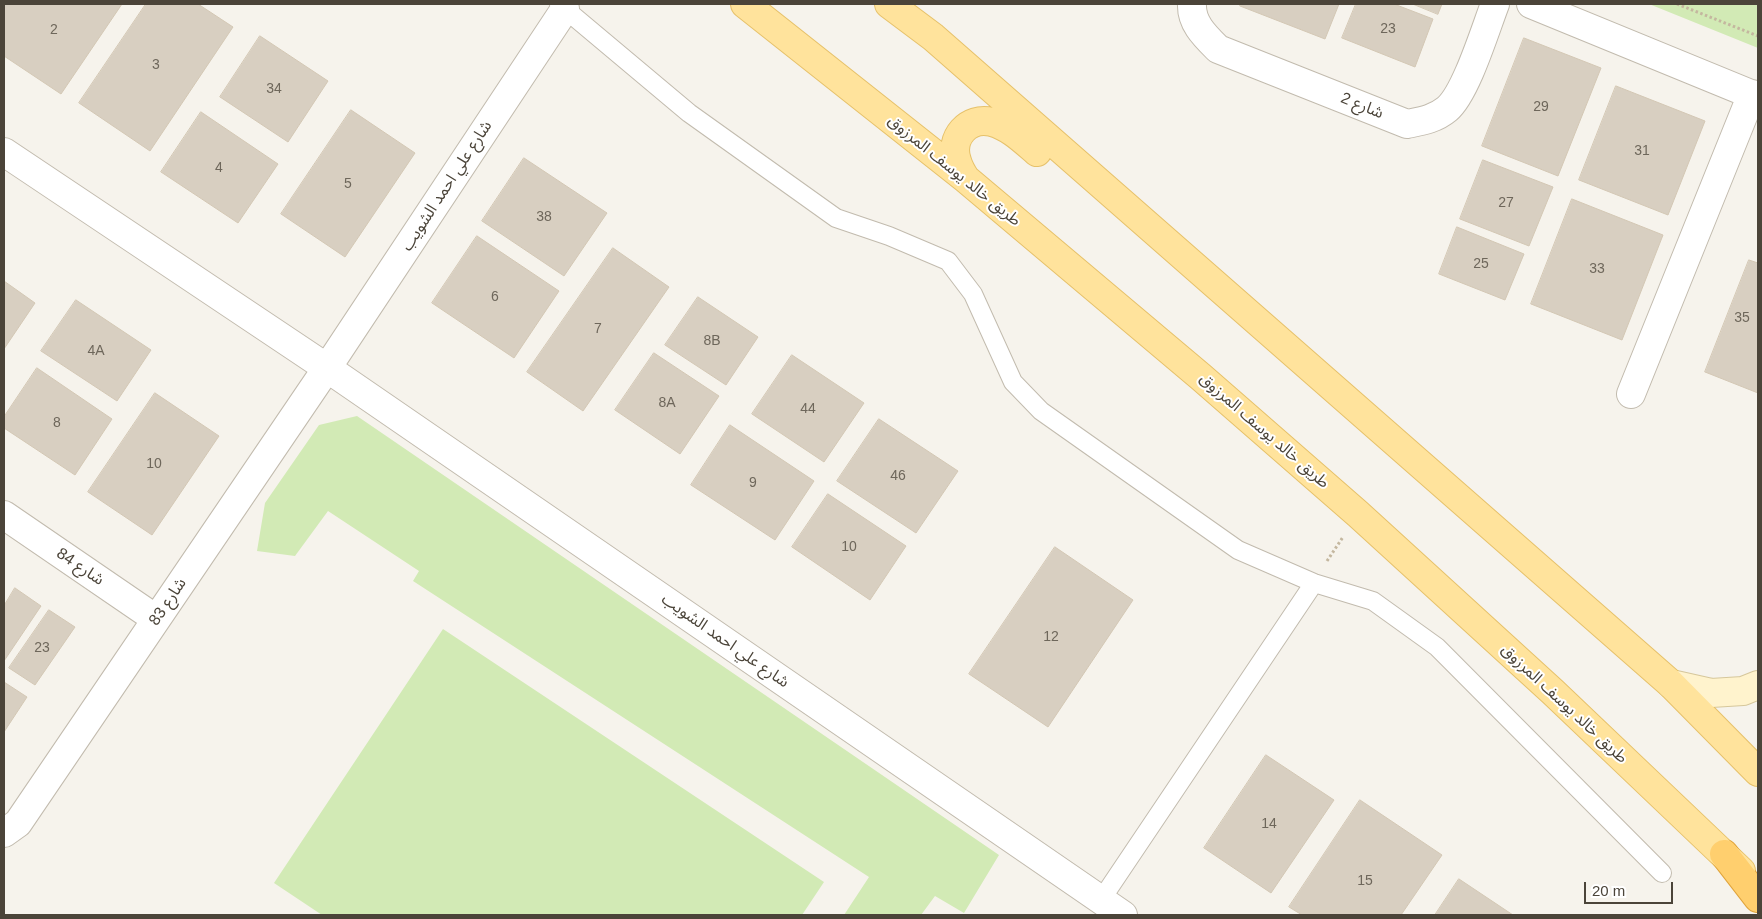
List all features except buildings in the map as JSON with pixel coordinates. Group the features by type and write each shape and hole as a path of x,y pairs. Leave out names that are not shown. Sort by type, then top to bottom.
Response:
{"highway":[{"path":"1724,854 1758,898"}],"main road":[{"name":"طريق خالد يوسف المرزوق","path":"745,4 966,179 1201,377 1358,514 1553,692 1758,888"},
{"path":"889,4 933,37 1671,684 1758,772"},
{"path":"966,179 956,160 956,139 964,128 970,124 983,121 1004,126 1181,276 1297,356"},
{"path":"1671,684 1711,693 1743,691 1758,685"}],"street":[{"path":"913,4 933,37"},
{"name":"شارع 2","path":"1192,4 1200,31 1218,48 1407,124 1431,119 1448,109 1461,92 1495,4"},
{"path":"1531,4 1755,95 1631,394"},
{"name":"شارع علي احمد الشويب","path":"327,368 564,6"},
{"name":"شارع علي احمد الشويب","path":"4,152 327,368 1096,908 1123,915"},
{"name":"شارع 83","path":"4,832 18,823 327,368"},
{"name":"شارع 84","path":"4,515 156,619"}],"lane":[{"path":"564,6 688,113 836,218 889,236 948,261 973,294 1012,382 1041,411 1238,550 1314,582 1373,601 1437,647 1662,873"},
{"path":"1096,908 1314,582"}],"path":[{"path":"1677,4 1758,36"},
{"path":"1314,582 1358,514"}],"green space":[{"path":"1649,4 1758,4 1758,48"},
{"path":"357,416 999,855 964,913 935,896 921,915 844,915 869,877 413,581 419,571 328,511 295,556 257,551 265,503 319,425"},
{"path":"443,629 824,882 802,915 322,915 274,883"}]}
